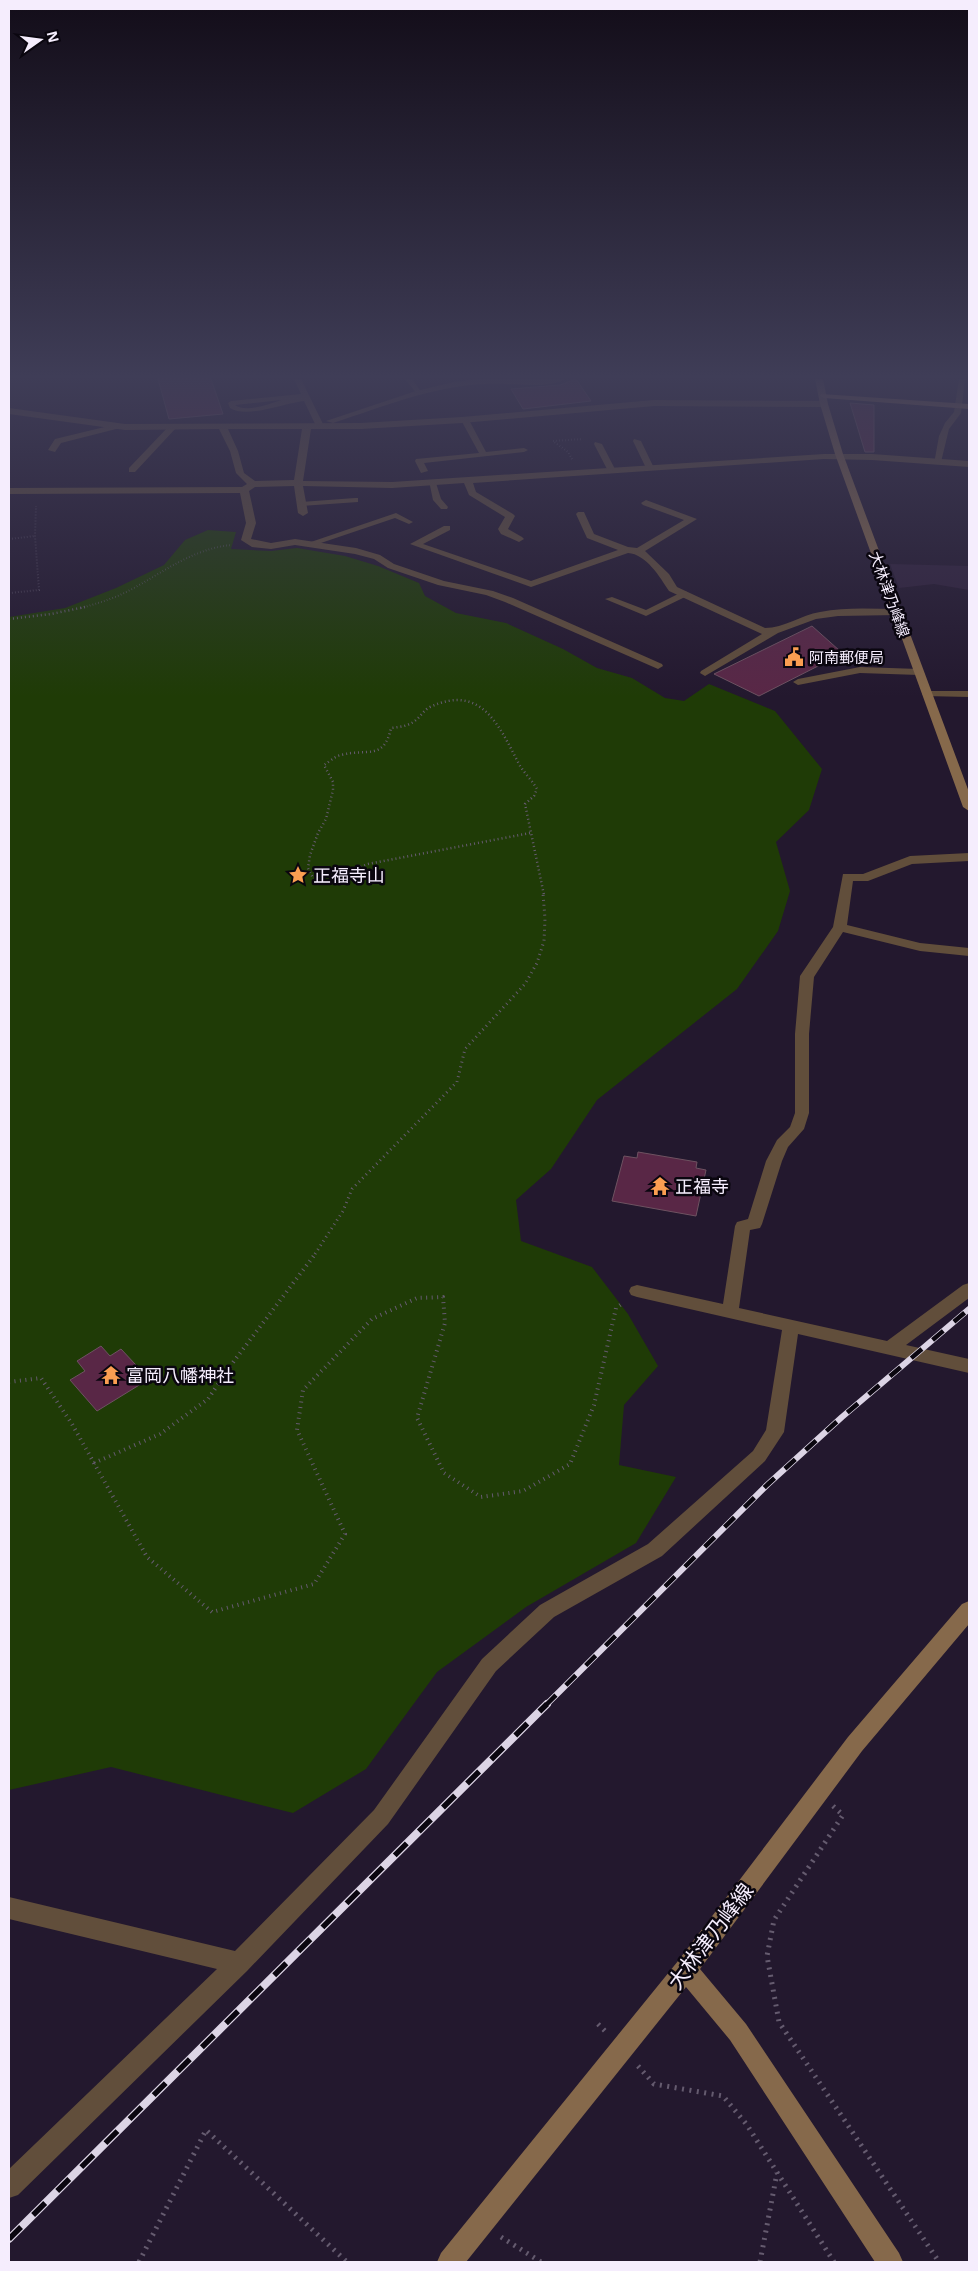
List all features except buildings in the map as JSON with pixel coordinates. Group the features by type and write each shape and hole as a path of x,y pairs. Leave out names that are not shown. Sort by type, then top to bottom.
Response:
{"main road":[{"name":"大林津乃峰線","path":"850,485 969,807"},
{"name":"大林津乃峰線","path":"450,2262 686,1969 855,1744 969,1610"},
{"path":"686,1969 738,2032 890,2262"}],"street":[{"path":"9,491 244,490 252,485"},
{"path":"298,485 302,508"},
{"path":"338,485 383,485"},
{"path":"470,485 472,493 510,516 503,529 504,532 519,540"},
{"path":"244,490 251,523 246,540 252,544 271,546 296,542 356,551 442,583 489,593 509,600 658,666"},
{"path":"581,514 590,536 627,550 639,551 692,519 646,503"},
{"path":"446,528 415,544 531,584 627,550"},
{"path":"639,551 665,576 670,586 764,631 773,632"},
{"path":"705,673 773,632 820,615 897,612"},
{"path":"730,1313 743,1226 754,1224 774,1161 782,1144 797,1129 802,1112 802,1034 807,976 840,927 847,877 864,878 910,860 969,857"},
{"path":"840,927 895,942 946,952 969,952"},
{"path":"892,1347 969,1289"},
{"path":"637,1291 730,1313 892,1347 969,1366"},
{"path":"9,2186 239,1963 381,1817 489,1665 547,1612 655,1550 759,1456 775,1432 790,1325"},
{"path":"9,1909 239,1963"}],"lane":[{"path":"433,485 437,500 444,507"},
{"path":"302,508 356,500"},
{"path":"309,544 396,515 409,522"},
{"path":"609,599 646,613 684,594"},
{"path":"798,682 860,670 919,672"},
{"path":"927,694 969,694"}],"path":[{"path":"9,593 39,590 35,536 38,491"},
{"path":"9,538 35,536"},
{"path":"9,619 50,614 95,604 119,595 207,549 223,545 252,544"},
{"path":"94,1463 160,1434 208,1399 234,1361 318,1252 343,1211 352,1190 456,1082 461,1070 464,1050 525,984 536,965 546,925 544,884 530,833 525,804 534,796 537,789 520,766 500,725 477,704 452,702 429,708 408,725 391,728 388,742 383,748 376,751 340,754 324,765 333,782 333,790 326,819 318,833 310,855 308,868 312,878 356,870 368,864 530,833"},
{"path":"9,1382 41,1378 72,1424 147,1557 212,1612 314,1584 345,1534 297,1430 303,1390 372,1319 417,1298 444,1297 445,1323 417,1418 444,1473 481,1497 523,1492 570,1464 594,1405 616,1308 637,1291"},
{"path":"818,1793 844,1816 774,1920 767,1956 779,2022 939,2262"},
{"path":"598,2024 654,2084 723,2096 747,2125 834,2262"},
{"path":"139,2262 206,2130 347,2262"},
{"path":"760,2262 777,2172"},
{"path":"480,2224 541,2262"}],"shaded area":[{"path":"890,564 969,566 969,590 934,584 899,588"}],"green space":[{"path":"208,530 236,532 231,549 271,551 297,548 345,556 378,566 419,583 425,596 456,613 506,623 563,649 597,668 632,678 665,698 684,701 709,684 775,711 822,769 809,810 776,842 790,891 778,931 737,989 597,1100 551,1169 516,1200 521,1241 592,1267 628,1314 658,1366 624,1405 619,1465 676,1477 636,1543 526,1607 437,1672 366,1769 293,1813 111,1767 9,1790 9,617 65,608 116,588 164,565 185,540"}],"railway":[{"path":"546,1705 767,1485 842,1417 969,1309"},
{"path":"9,2239 547,1704"}],"place":[{"name":"阿南郵便局","path":"794,657"},
{"name":"正福寺山","path":"298,875"},
{"name":"正福寺","path":"660,1186"},
{"name":"富岡八幡神社","path":"111,1375"}]}
